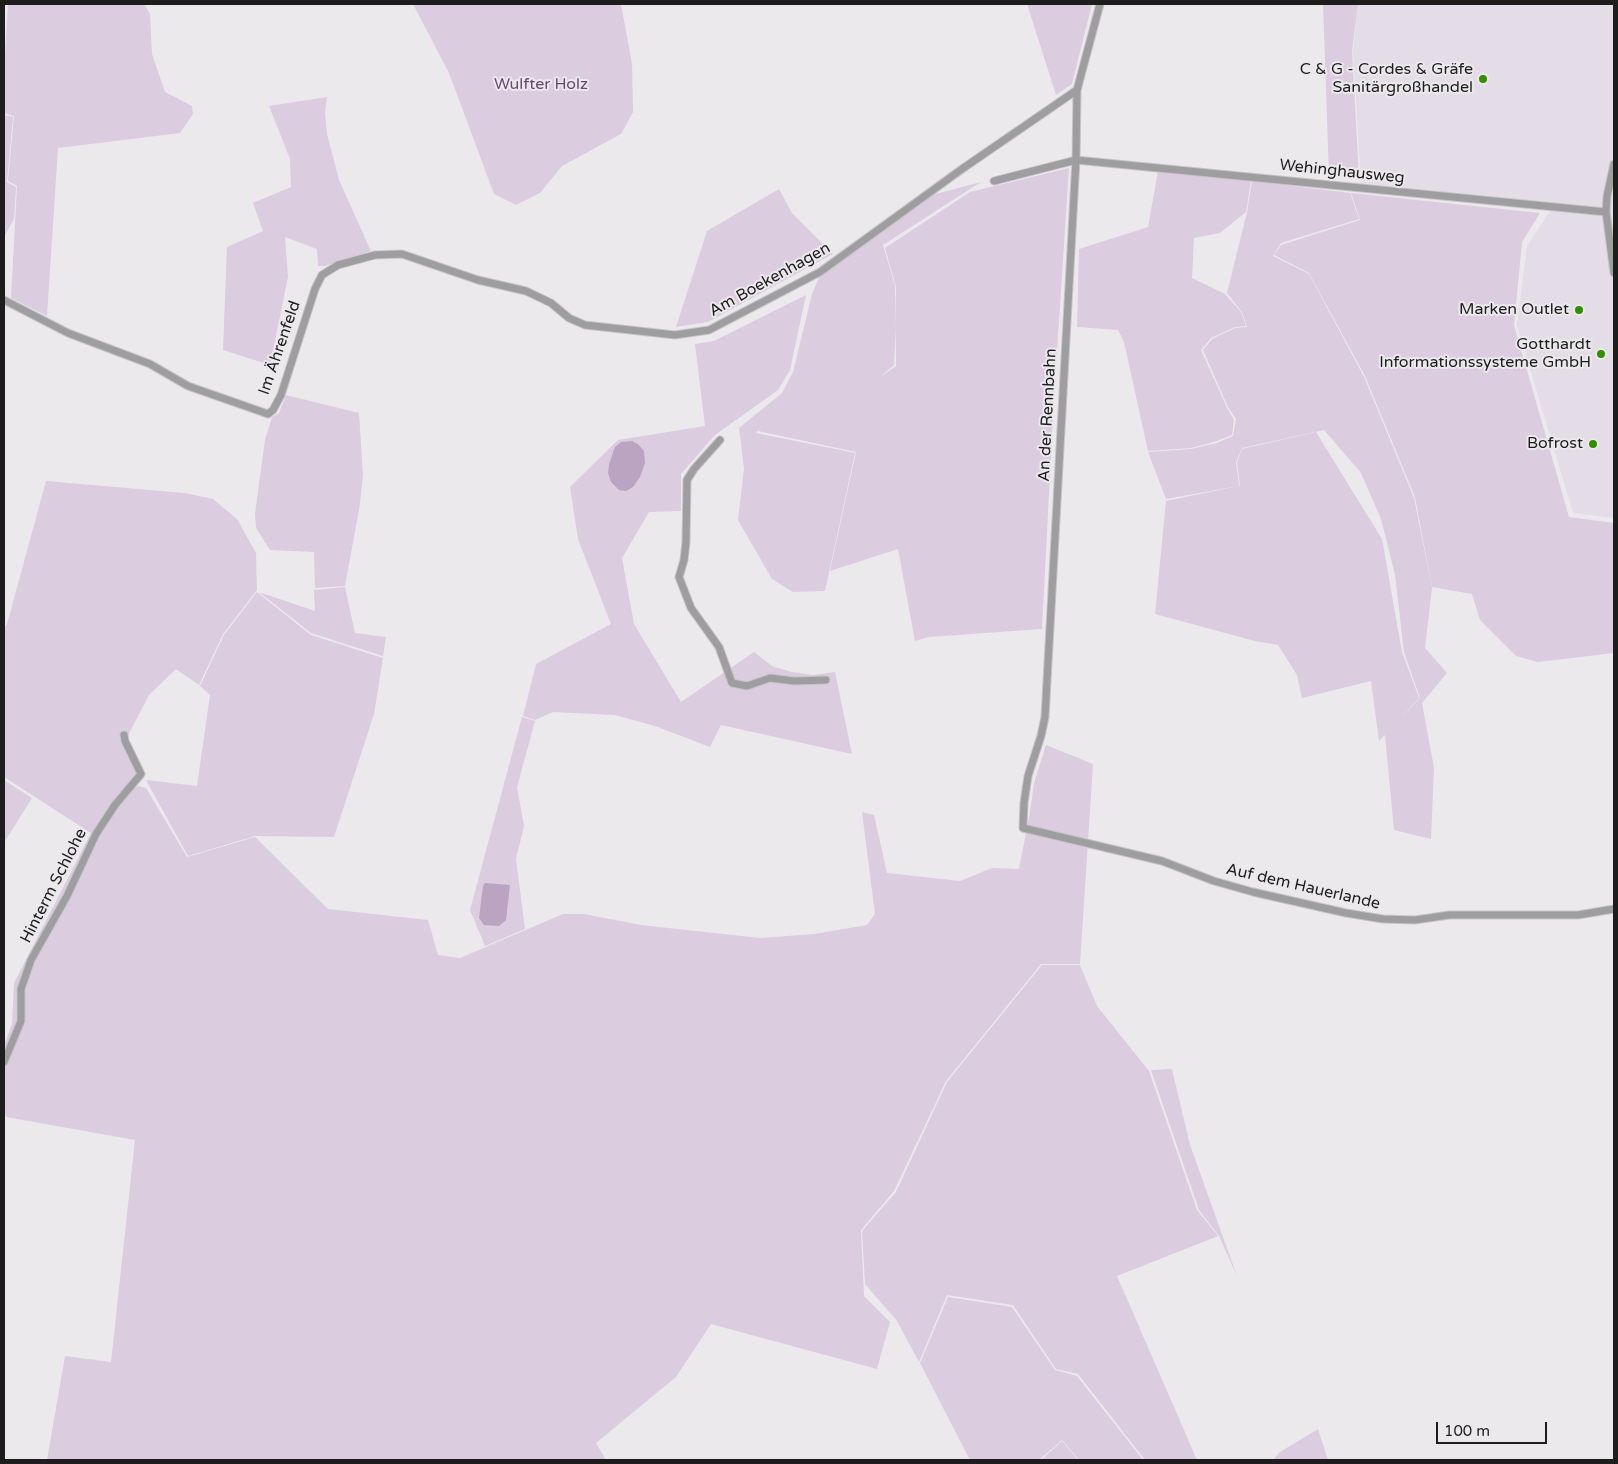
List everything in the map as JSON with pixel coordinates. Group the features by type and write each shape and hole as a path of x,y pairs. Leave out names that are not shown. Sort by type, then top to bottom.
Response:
{"street":[{"name":"An der Rennbahn","path":"1023,828 1028,776 1045,717 1076,160 1077,90 1100,4"},
{"name":"Am Boekenhagen","path":"439,267 478,280 526,291 552,303 569,318 585,325 674,335 709,330 820,272 962,169 1077,90"},
{"name":"Wehinghausweg","path":"994,181 1076,160 1606,212"},
{"path":"1614,164 1607,196 1606,212 1614,273"},
{"name":"Im Ährenfeld","path":"4,300 68,333 150,364 188,386 268,414 273,410 281,395 315,289 322,275 338,264 375,255 402,254 439,267"},
{"path":"720,440 694,469 687,480 686,542 684,560 679,577 691,608 719,647 732,683 747,686 770,678 794,681 826,680"},
{"name":"Hinterm Schlohe","path":"4,1062 21,1021 21,989 31,960 67,896 96,834 115,805 141,774 125,742 124,735"},
{"name":"Auf dem Hauerlande","path":"1023,828 1162,861 1253,892 1346,913 1383,919 1415,920 1458,915 1578,915 1614,909"}],"shaded area":[{"path":"1358,4 1614,4 1614,518 1573,513 1517,325 1527,246 1555,203 1361,183 1353,51"},
{"path":"632,441 638,444 644,451 645,463 640,477 633,487 626,491 619,490 611,482 608,473 609,464 615,447 621,442"},
{"path":"485,883 510,885 506,920 499,926 484,925 479,918"}],"green space":[{"path":"8,4 144,4 150,14 152,54 165,92 192,106 193,114 180,133 58,148 47,316 11,298 17,186 8,181 14,116 4,113 4,72"},
{"name":"Wulfter Holz","path":"413,4 621,4 632,64 633,112 621,134 562,166 540,193 516,205 494,194 449,73"},
{"path":"1027,4 1092,4 1072,84 1056,95"},
{"path":"1323,4 1358,4 1352,51 1359,177 1329,175"},
{"path":"327,97 325,112 327,134 339,180 371,251 325,266 318,266 317,249 285,237 288,277 270,365 223,350 227,247 263,231 253,203 291,187 290,159 269,106"},
{"path":"4,115 13,117 7,182 16,187 14,219 4,237"},
{"path":"1069,168 1054,398 1042,629 929,637 915,641 898,549 830,571 856,452 758,431 763,424 756,433 855,453 825,591 793,592 772,579 738,520 744,469 739,428 782,393 793,372 812,294 821,273 932,195 981,182 883,245 895,286 896,327 896,287 885,248 970,192","holes":["896,327 896,366 879,378 894,365"]},
{"path":"1158,171 1251,181 1246,212 1220,233 1194,238 1192,278 1225,294 1241,312 1246,326 1235,327 1211,338 1201,350 1234,420 1232,435 1191,448 1148,451 1124,342 1118,330 1077,327 1079,249 1148,227"},
{"path":"1252,181 1350,193 1359,219 1281,243 1273,256 1309,274 1364,377 1414,498 1432,588 1425,648 1447,673 1422,703 1434,768 1431,839 1394,830 1385,735 1379,741 1371,681 1302,698 1297,675 1278,645 1255,641 1155,614 1166,501 1238,486 1166,499 1148,452 1191,449 1217,443 1233,436 1236,419 1228,407 1203,350 1212,339 1235,328 1247,327 1242,312 1227,293 1247,212","holes":["1324,430 1361,473 1381,519 1395,575 1404,652 1420,698 1399,720 1419,698 1402,652 1382,539 1316,432 1242,449 1237,462 1240,486 1236,462 1242,448"]},
{"path":"779,189 792,213 833,254 708,322 676,327 707,231"},
{"path":"1351,193 1540,213 1522,242 1514,325 1569,517 1614,523 1614,653 1538,662 1516,656 1480,620 1472,594 1432,587 1415,497 1365,376 1309,273 1274,255 1281,245 1360,220"},
{"path":"806,295 790,370 778,390 715,435 681,474 681,511 649,512 622,558 634,624 681,702 754,652 772,666 792,672 813,675 835,672 852,754 721,725 710,747 655,726 615,715 553,712 535,720 523,716 536,664 611,624 578,539 570,487 618,440 705,426 695,344 714,341"},
{"path":"286,395 359,413 363,475 360,504 345,586 315,588 314,552 270,550 256,528 255,514 265,440 272,417 279,413"},
{"path":"46,481 185,493 213,499 237,519 256,553 257,590 223,634 199,685 176,669 149,695 124,743 137,771 129,785 146,788 187,857 255,837 328,909 428,920 438,955 460,958 563,914 584,914 641,925 760,938 815,934 867,925 875,914 862,812 874,815 887,873 960,881 992,868 1019,869 1034,783 1046,745 1093,764 1080,964 1041,964 946,1081 894,1191 861,1230 864,1296 890,1322 877,1369 711,1324 676,1377 596,1443 606,1460 47,1460 65,1356 111,1362 135,1140 6,1117 4,1111 4,1045 12,1024 14,983 91,833 4,777 4,629 7,624"},
{"path":"345,587 355,633 386,637 383,656 311,633 259,592 315,611 314,590"},
{"path":"257,592 311,635 383,658 374,714 334,837 255,836 188,856 146,780 197,786 210,695 200,686 224,635"},
{"path":"522,717 535,721 517,787 524,826 516,859 525,929 485,946 470,910"},
{"path":"4,780 32,798 4,843"},
{"path":"1042,965 1080,965 1097,1006 1149,1071 1197,1210 1218,1236 1117,1276 1197,1460 1145,1460 1078,1374 1056,1369 1013,1305 947,1295 919,1362 897,1321 865,1284 862,1231 896,1192 947,1082"},
{"path":"1172,1069 1190,1145 1237,1276 1219,1236 1199,1210 1151,1070"},
{"path":"948,1297 1012,1307 1055,1370 1077,1376 1143,1460 1079,1460 1062,1440 1039,1460 970,1460 920,1363"},
{"path":"1318,1429 1328,1460 1273,1460 1280,1452"},
{"path":"1062,1441 1078,1460 1041,1460"}],"place":[{"name":"C & G - Cordes & Gräfe Sanitärgroßhandel","path":"1483,79"},
{"name":"Marken Outlet","path":"1579,310"},
{"name":"Gotthardt Informationssysteme GmbH","path":"1601,354"},
{"name":"Bofrost","path":"1593,444"}]}
